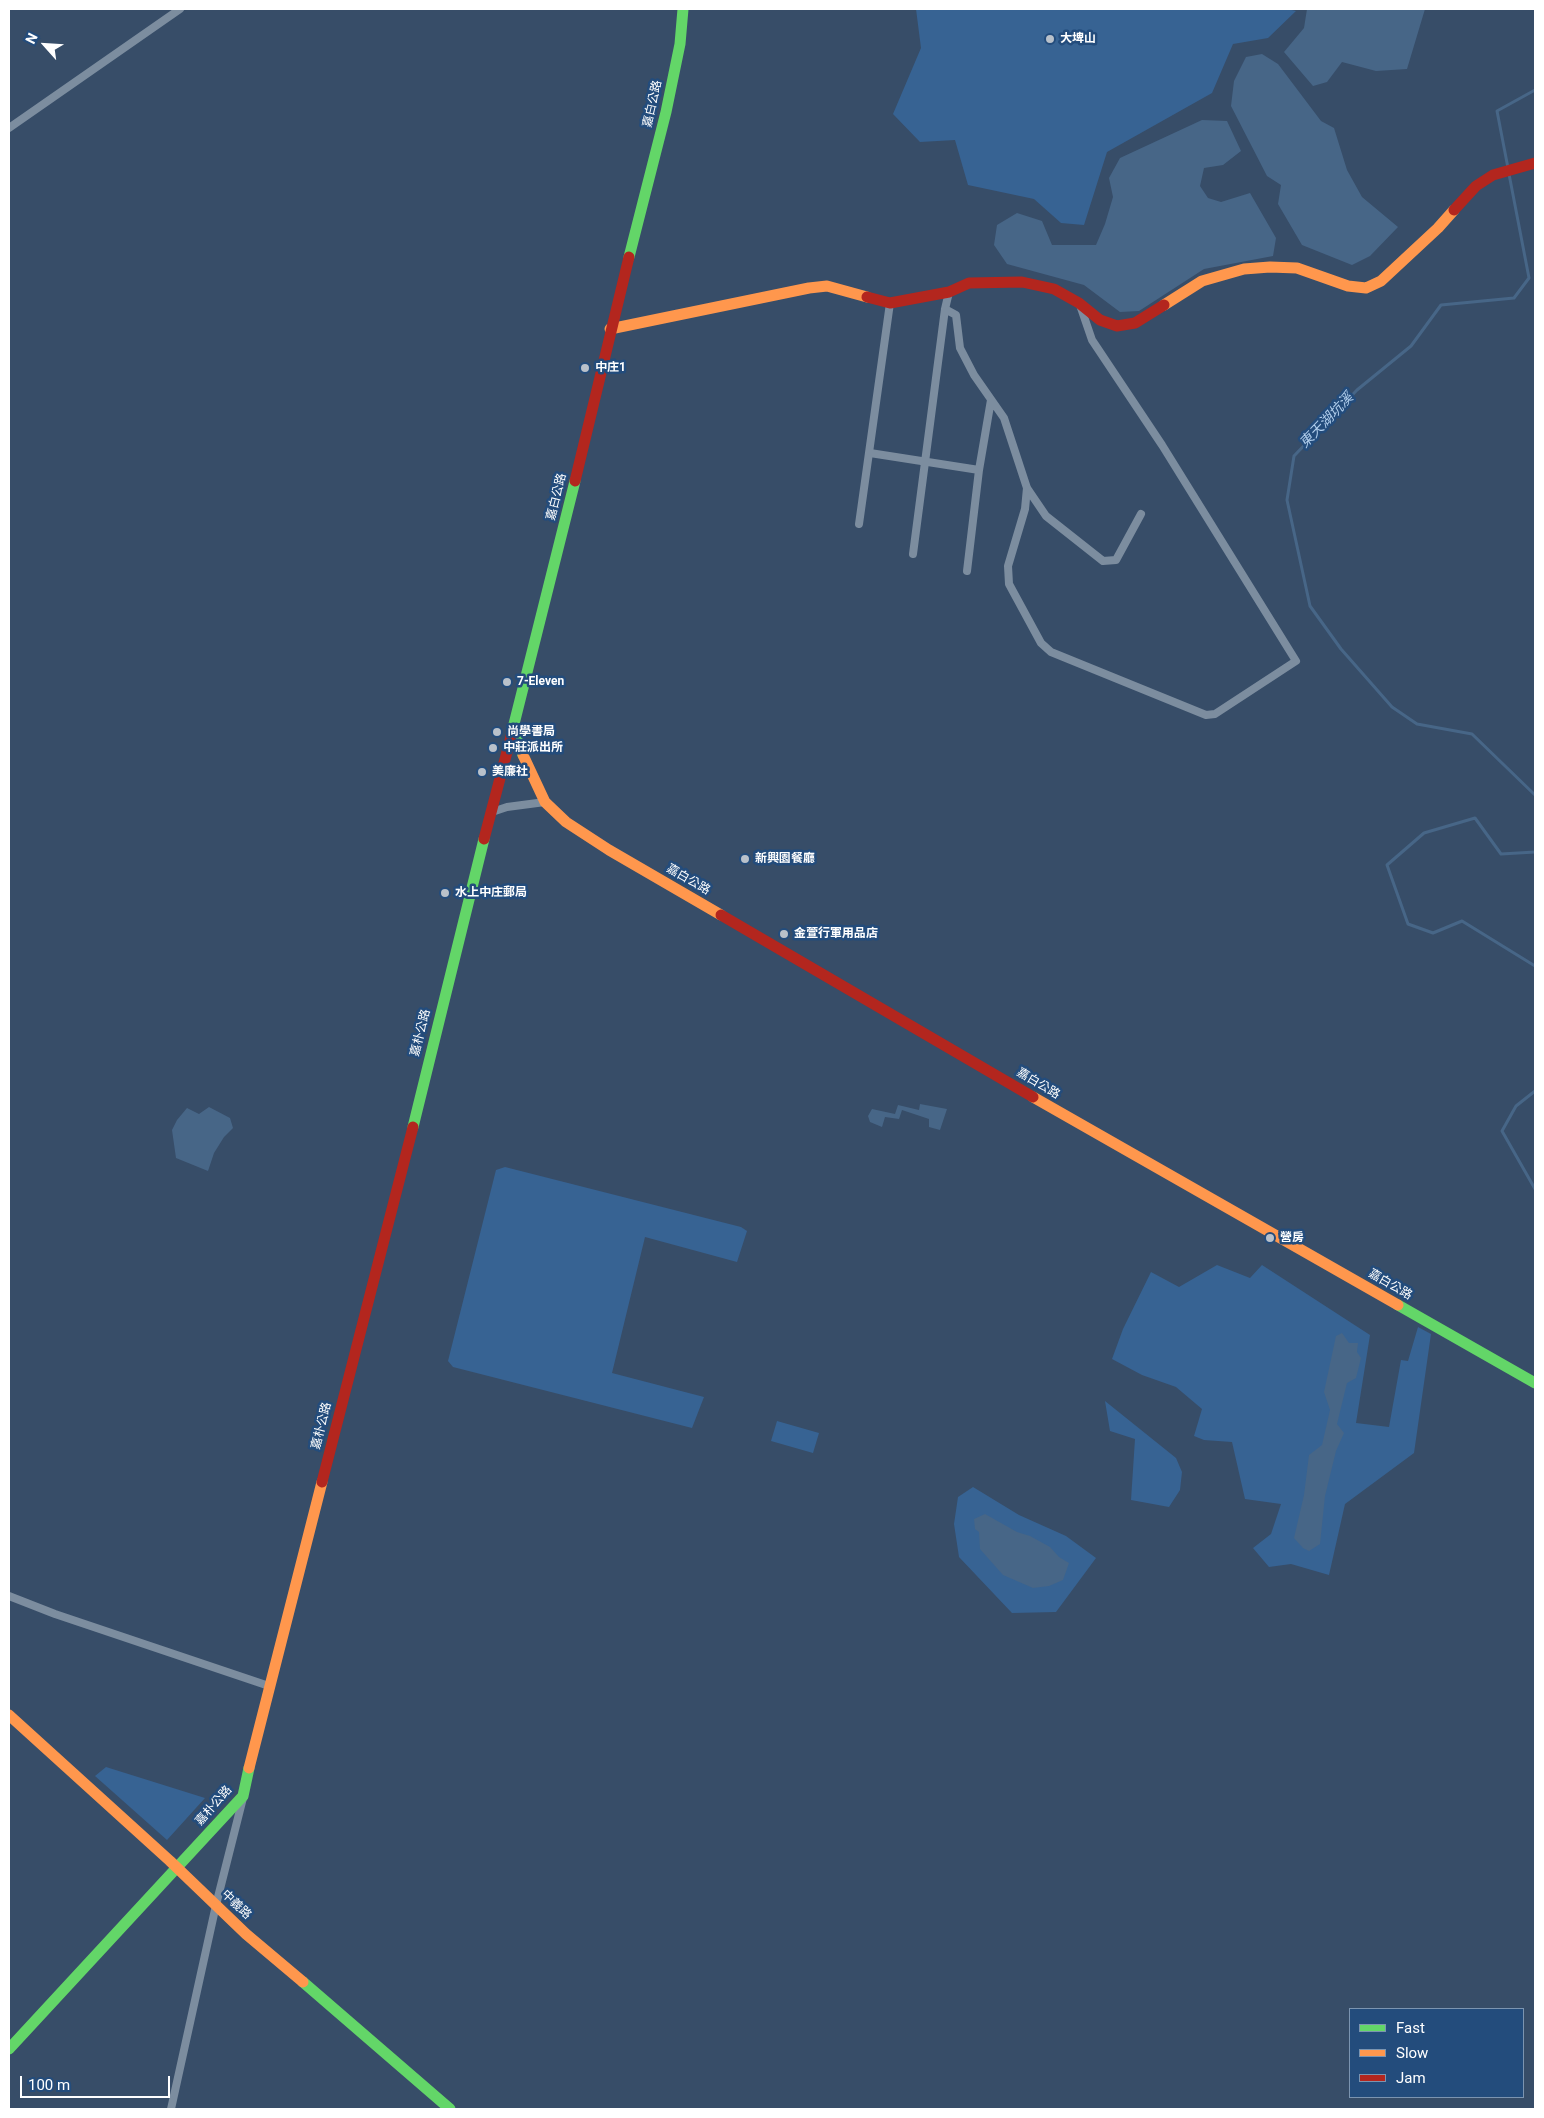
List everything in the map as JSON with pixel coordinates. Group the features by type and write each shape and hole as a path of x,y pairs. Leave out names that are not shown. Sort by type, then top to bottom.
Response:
{"main road":[{"name":"嘉白公路","path":"683,9 680,44 666,112 610,329 574,485 513,728 526,767 545,802 566,822 618,856 1091,1131 1535,1383"},
{"path":"610,329 809,288 827,286 890,303 949,292 969,283 1022,282 1054,289 1079,303 1100,320 1117,326 1134,323 1202,281 1244,269 1270,267 1297,268 1348,286 1366,288 1381,281 1438,228 1476,186 1493,174 1535,163"},
{"name":"嘉朴公路","path":"9,2049 243,1796 269,1686 395,1201 459,937 513,728"},
{"name":"中義路","path":"9,1715 178,1868 246,1934 358,2028 450,2109"}],"street":[{"path":"9,128 180,9"},
{"path":"913,554 945,309 949,292"},
{"path":"859,524 890,303"},
{"path":"1027,488 1025,509 1008,566 1009,584 1041,643 1051,652 1206,715 1214,714 1296,661 1162,446 1092,340 1079,303"},
{"path":"945,309 956,316 960,348 974,375 1004,418 1027,488 1046,516 1103,561 1116,560 1141,514"},
{"path":"967,571 979,470 991,400"},
{"path":"870,453 979,470"},
{"path":"492,812 507,807 545,802"},
{"path":"9,1596 56,1614 269,1686"},
{"path":"171,2109 216,1905 243,1796"}],"shaded area":[{"path":"916,9 1287,9 1296,11 1268,38 1233,44 1212,93 1107,152 1084,225 1061,223 1034,199 968,185 955,140 920,142 893,114 921,48"},
{"path":"1307,9 1425,9 1407,69 1376,71 1342,62 1327,82 1313,86 1284,52 1304,28"},
{"path":"1262,54 1278,64 1321,121 1334,128 1347,170 1362,197 1398,227 1370,256 1352,265 1302,245 1278,204 1281,185 1267,176 1231,106 1234,81 1246,57"},
{"path":"1202,120 1227,121 1241,151 1223,165 1204,168 1200,186 1208,198 1221,202 1250,193 1276,238 1273,256 1204,269 1139,311 1120,312 1084,285 1007,264 994,245 997,225 1017,213 1042,221 1052,245 1096,245 1113,197 1109,178 1120,158"},
{"path":"920,1104 947,1109 940,1130 929,1127 929,1119 902,1110 899,1119 885,1117 882,1127 870,1122 868,1116 872,1109 895,1114 898,1105 919,1110"},
{"path":"209,1107 230,1118 233,1128 224,1137 214,1153 208,1171 176,1158 172,1130 177,1120 187,1108 199,1114"},
{"path":"505,1167 741,1227 747,1231 737,1262 645,1237 612,1373 704,1397 692,1428 453,1367 448,1361 496,1170"},
{"path":"1217,1265 1250,1278 1262,1265 1370,1335 1356,1423 1389,1427 1401,1360 1408,1361 1418,1327 1431,1334 1414,1453 1345,1504 1329,1575 1291,1564 1269,1567 1253,1548 1271,1534 1281,1504 1245,1499 1232,1442 1204,1440 1194,1436 1202,1409 1176,1387 1142,1375 1112,1359 1123,1329 1151,1272 1179,1287"},
{"path":"1342,1333 1349,1343 1358,1343 1357,1352 1361,1358 1356,1378 1347,1383 1337,1424 1344,1433 1336,1451 1325,1496 1320,1544 1309,1551 1303,1548 1294,1538 1304,1495 1309,1455 1322,1445 1330,1410 1324,1392 1336,1336"},
{"path":"1105,1401 1176,1458 1182,1472 1180,1490 1169,1507 1131,1500 1135,1439 1110,1431"},
{"path":"777,1421 819,1433 813,1453 771,1441"},
{"path":"973,1487 1019,1515 1066,1536 1096,1558 1056,1612 1012,1613 959,1557 954,1524 958,1497"},
{"path":"985,1514 1017,1532 1030,1536 1050,1547 1059,1557 1069,1563 1063,1580 1049,1586 1033,1588 1003,1575 980,1549 979,1532 975,1529 974,1519"},
{"path":"106,1767 205,1798 167,1840 95,1776"}],"waterway":[{"name":"東天湖坑溪","path":"1508,168 1497,111 1535,90"},
{"name":"東天湖坑溪","path":"1509,174 1529,278 1514,298 1441,305 1411,346 1357,390 1294,456 1287,500 1310,606 1341,649 1392,707 1417,724 1472,734 1535,795"},
{"name":"東天湖坑溪","path":"1535,852 1501,854 1475,818 1424,833 1387,865 1408,924 1433,933 1462,921 1535,966"},
{"name":"東天湖坑溪","path":"1535,1091 1516,1106 1502,1131 1535,1189"}],"traffic: fast":[{"path":"629,257 666,112 680,44 683,9"},
{"path":"523,755 513,728 575,481"},
{"path":"413,1127 484,839"},
{"path":"1398,1305 1535,1383"},
{"path":"9,2049 243,1796 249,1768"},
{"path":"303,1982 450,2109"}],"traffic: slow":[{"path":"1164,305 1202,281 1244,269 1270,267 1297,268 1348,286 1366,288 1381,281 1438,228 1454,210"},
{"path":"610,329 809,288 827,286 867,297"},
{"path":"523,755 545,802 566,822 609,850 721,915"},
{"path":"1033,1097 1398,1305"},
{"path":"249,1768 322,1482"},
{"path":"9,1715 170,1861 246,1934 303,1982"}],"traffic: jam":[{"path":"1454,210 1476,186 1493,175 1535,163"},
{"path":"575,481 629,257"},
{"path":"867,297 890,303 949,292 969,283 1022,282 1054,289 1079,303 1100,320 1117,326 1135,323 1164,305"},
{"path":"484,839 513,729"},
{"path":"721,915 1033,1097"},
{"path":"322,1482 413,1127"}],"place":[{"name":"大埤山","path":"1050,39"},
{"name":"中庄1","path":"585,368"},
{"name":"7-Eleven","path":"507,682"},
{"name":"尚學書局","path":"497,732"},
{"name":"中莊派出所","path":"493,748"},
{"name":"美廉社","path":"482,772"},
{"name":"新興園餐廳","path":"745,859"},
{"name":"水上中庄郵局","path":"445,893"},
{"name":"金萱行軍用品店","path":"784,934"},
{"name":"營房","path":"1270,1238"}]}
